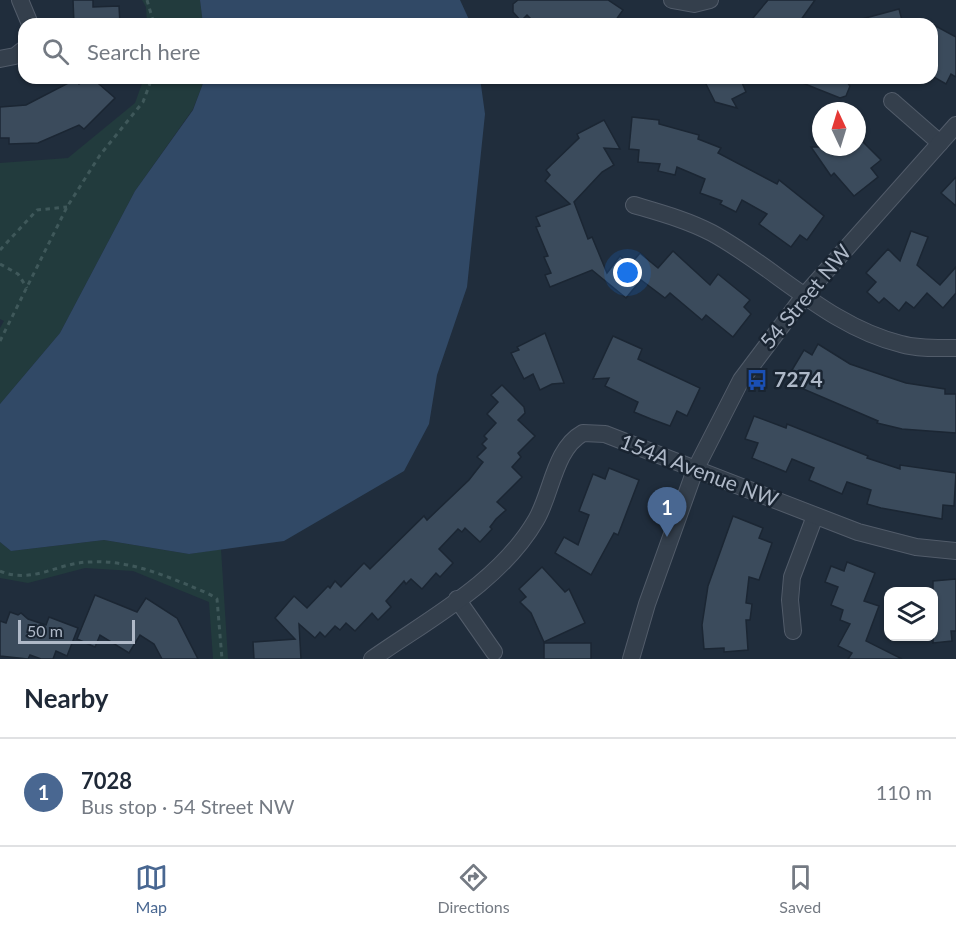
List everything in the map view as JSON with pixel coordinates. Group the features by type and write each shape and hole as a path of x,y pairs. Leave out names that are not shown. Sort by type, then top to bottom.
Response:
{"street":[{"path":"20,0 28,18"},
{"path":"672,0 694,4 711,0"},
{"path":"0,59 18,54"},
{"path":"892,101 940,143"},
{"name":"54 Street NW","path":"631,659 639,639 647,604 695,470 741,380 804,296 956,126"},
{"path":"634,205 672,216 712,233 835,316 886,340 917,347 956,348"},
{"name":"154A Avenue NW","path":"458,599 499,567 518,546 543,507 569,443 583,433 605,434 815,516 890,541 916,547 956,551"},
{"path":"793,631 790,600 792,577 815,516"},
{"path":"372,659 458,599 494,652"},
{"name":"54 Street NW","path":"639,639 641,659"}],"path":[{"path":"147,0 152,18"},
{"path":"0,341 67,207 100,155 143,102 150,84"},
{"path":"0,250 37,210 67,207"},
{"path":"0,264 18,274 27,288"},
{"path":"0,571 14,575 36,575 89,561 131,565 160,574 217,599 222,659"}],"green space":[{"path":"142,0 200,0 202,18 147,18 146,7"},
{"path":"142,84 203,84 193,109 135,191 60,333 0,404 0,328 4,321 0,319 0,163 68,158 135,103"},
{"path":"104,540 189,554 221,549 228,659 213,659 209,602 133,571 85,568 28,583 0,578 0,542 11,551"}],"water":[{"path":"200,0 460,0 468,18 202,18"},
{"path":"203,84 481,84 485,114 467,287 437,375 429,424 404,471 284,541 189,554 104,540 11,551 0,542 0,404 60,333 135,191 193,110"}],"building":[{"path":"73,0 93,0 93,7 119,6 120,18 74,18"},
{"path":"518,0 608,0 623,10 617,18 530,18 527,15 524,18 518,18 513,12 513,4"},
{"path":"768,0 815,0 802,18 753,18"},
{"path":"899,9 901,18 865,18"},
{"path":"938,27 956,37 956,77 951,74 946,84 938,79"},
{"path":"66,84 99,84 115,98 84,129 79,125 38,143 9,144 9,138 0,138 0,107 26,105"},
{"path":"706,84 743,84 746,92 732,99 737,108 715,102"},
{"path":"805,84 848,84 850,86 846,96 840,98"},
{"path":"632,117 659,120 659,124 699,135 698,139 721,148 718,153 777,184 779,180 824,216 807,240 800,235 791,247 759,224 767,214 742,200 736,212 720,204 722,201 700,193 705,179 677,167 675,175 658,171 660,164 638,162 639,150 629,149"},
{"path":"604,120 620,149 604,148 614,165 602,172 574,202 588,239 592,237 607,273 620,256 630,265 640,253 658,268 673,251 710,285 718,274 750,300 744,307 751,314 733,337 706,315 702,320 670,293 665,298 641,280 626,298 592,270 550,287 545,275 551,273 544,257 548,256 536,227 540,226 536,217 570,204 545,181 550,175 546,170 579,138 577,134"},
{"path":"866,145 881,160 871,168 878,177 854,196 834,173 831,176 817,156 866,156"},
{"path":"956,177 956,206 941,193"},
{"path":"911,231 928,237 917,265 940,285 956,267 956,293 943,308 927,293 914,308 906,302 899,311 884,298 879,303 867,292 876,282 866,273 888,249 900,261"},
{"path":"545,333 564,383 552,384 540,390 533,374 524,379 511,353 519,350 517,347"},
{"path":"613,336 642,349 638,359 700,388 687,416 677,411 670,426 651,419 634,412 638,402 605,386 609,378 593,379"},
{"path":"818,344 850,364 906,383 945,389 945,394 956,394 956,433 902,429 877,423 878,421 801,388 804,384 789,375 804,350 812,355"},
{"path":"502,385 524,407 525,413 518,420 535,436 518,453 521,457 512,467 522,477 497,502 506,510 490,527 492,529 480,542 465,528 462,532 458,529 439,549 453,563 440,577 436,573 422,589 411,579 406,584 404,581 386,601 391,607 378,620 372,613 355,631 346,623 340,630 335,626 325,637 320,632 315,638 299,624 301,659 254,659 253,642 295,639 275,618 294,596 307,608 335,581 341,587 364,563 370,569 424,516 427,520 469,480 483,462 477,457 486,448 482,444 487,439 484,436 496,423 487,414 498,402 491,395"},
{"path":"754,416 786,428 787,424 868,456 867,458 900,469 900,465 956,473 954,506 943,505 942,519 881,508 867,504 871,490 847,482 842,494 809,480 814,468 792,459 786,472 752,458 758,443 745,439"},
{"path":"609,468 639,480 618,535 614,533 591,575 555,553 564,537 578,545 589,515 579,511 593,474 605,479"},
{"path":"733,516 763,528 759,538 772,543 759,580 749,577 746,603 752,604 750,620 746,620 748,650 724,652 724,648 704,649 702,625 708,586"},
{"path":"847,562 875,573 864,601 879,606 866,641 902,659 848,659 852,653 838,646 850,624 840,620 843,610 831,605 838,587 825,582 831,566 844,571"},
{"path":"542,567 565,592 569,589 585,623 544,642 531,613 520,602 526,597 519,589"},
{"path":"956,579 956,631 951,631 952,641 933,643 933,641 938,641 938,587 933,587 933,581"},
{"path":"95,595 137,612 146,598 177,618 198,659 162,659 154,644 140,635 129,653 100,635 95,647 77,639"},
{"path":"10,612 18,615 21,613 28,619 46,625 49,617 78,628 67,656 56,651 53,659 41,659 30,655 28,659 0,656 0,621 6,623"},
{"path":"544,643 591,643 591,659 544,659"}],"place":[{"name":"7274","path":"757,380"},
{"name":"7028","path":"667,537"}]}
